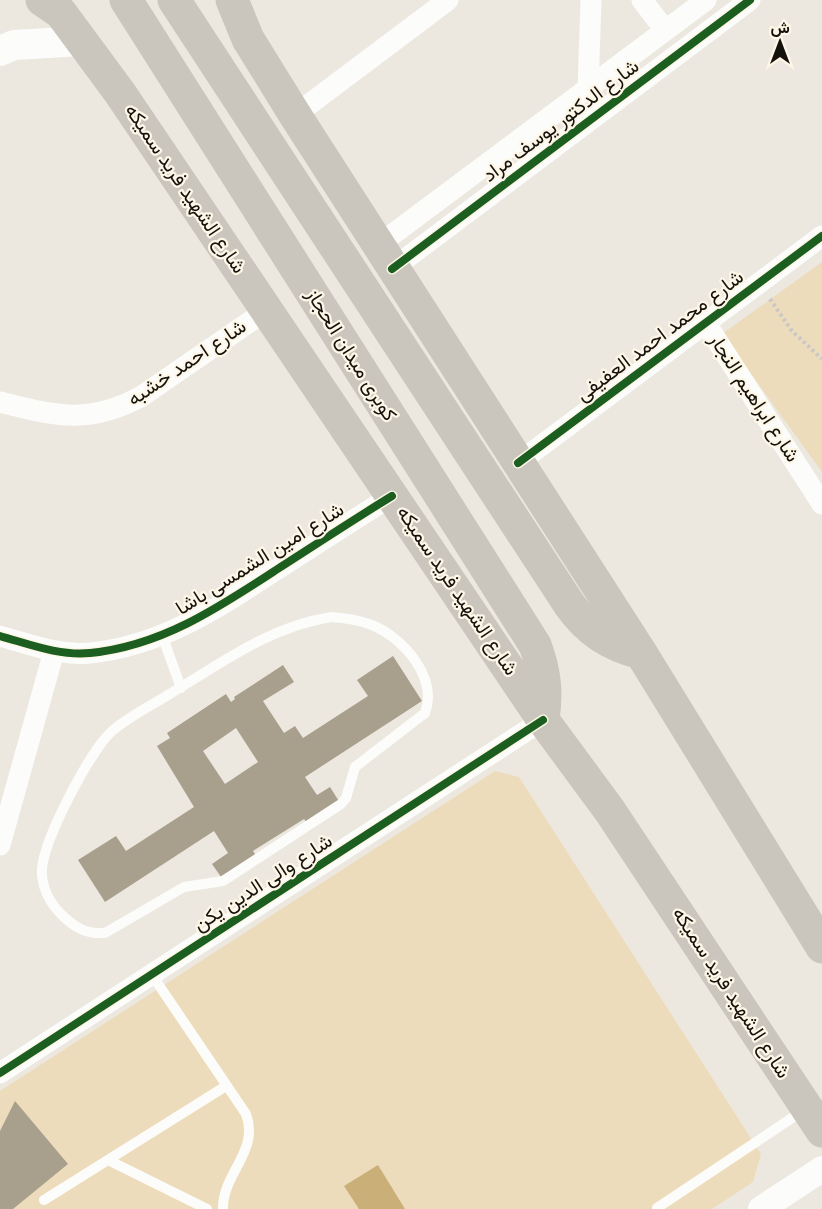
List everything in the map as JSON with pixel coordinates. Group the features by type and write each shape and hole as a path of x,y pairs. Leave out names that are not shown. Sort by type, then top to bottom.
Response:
{"main road":[{"name":"كوبرى ميدان الحجاز","path":"126,0 535,645 544,669 547,694 543,720"},
{"path":"174,0 575,614 599,637 619,648 641,653"},
{"path":"232,0 248,39 385,258 641,653 822,947"},
{"name":"شارع الشهيد فريد سميكه","path":"53,4 120,93 543,720 610,811 814,1119"},
{"path":"0,51 14,45 82,41"}],"street":[{"path":"296,115 448,0"},
{"path":"588,89 591,0"},
{"path":"642,0 665,30"},
{"name":"شارع الدكتور يوسف مراد","path":"385,258 588,89 706,0"},
{"name":"شارع الدكتور يوسف مراد","path":"385,258 750,0"},
{"name":"شارع محمد احمد العفيفى","path":"518,464 822,236"},
{"name":"شارع احمد خشبه","path":"0,402 70,417 96,415 120,408 267,310"},
{"name":"شارع ابراهيم النجار","path":"705,322 822,504"},
{"name":"شارع امين الشمسى باشا","path":"0,636 54,651 88,653 125,647 162,635 200,619 392,495"},
{"path":"0,845 54,651"},
{"name":"شارع والى الدين يكن","path":"0,1073 543,720"},
{"path":"761,1209 822,1169"}],"lane":[{"path":"331,617 363,622 390,636 410,654 421,671 429,688 430,700 425,713 416,722 356,767 346,798 341,804 223,881 184,887 105,933 83,931 53,907 44,885 42,870 52,838 63,811 92,758 110,733 181,688 280,629 331,617"},
{"path":"162,635 181,688"},
{"path":"152,975 246,1114 250,1126 250,1138 225,1193 223,1209"},
{"path":"44,1200 226,1086"},
{"path":"657,1208 814,1119"},
{"path":"108,1160 207,1209"}],"path":[{"path":"759,283 792,331 822,359"}],"shaded area":[{"path":"822,262 822,472 722,334"},
{"path":"495,771 519,777 761,1154 753,1182 712,1209 0,1209 0,1091"},
{"path":"378,1165 405,1209 359,1209 344,1186"}],"building":[{"path":"393,656 422,701 305,777 317,795 330,787 342,806 310,827 304,819 253,851 260,862 226,884 212,864 228,853 214,831 105,902 78,860 116,836 126,851 194,807 157,746 170,738 167,733 226,694 231,702 235,699 234,697 283,665 294,682 263,701 284,733 295,726 303,738 368,696 357,680","holes":["236,728 258,762 225,784 203,751"]},
{"path":"15,1101 68,1164 13,1209 0,1209 0,1131"}],"cycle path":[{"path":"392,269 750,0"},
{"path":"518,463 822,236"},
{"path":"0,636 44,649 67,653 90,653 116,649 165,634 210,611 392,496"},
{"path":"0,1073 543,720"}]}
